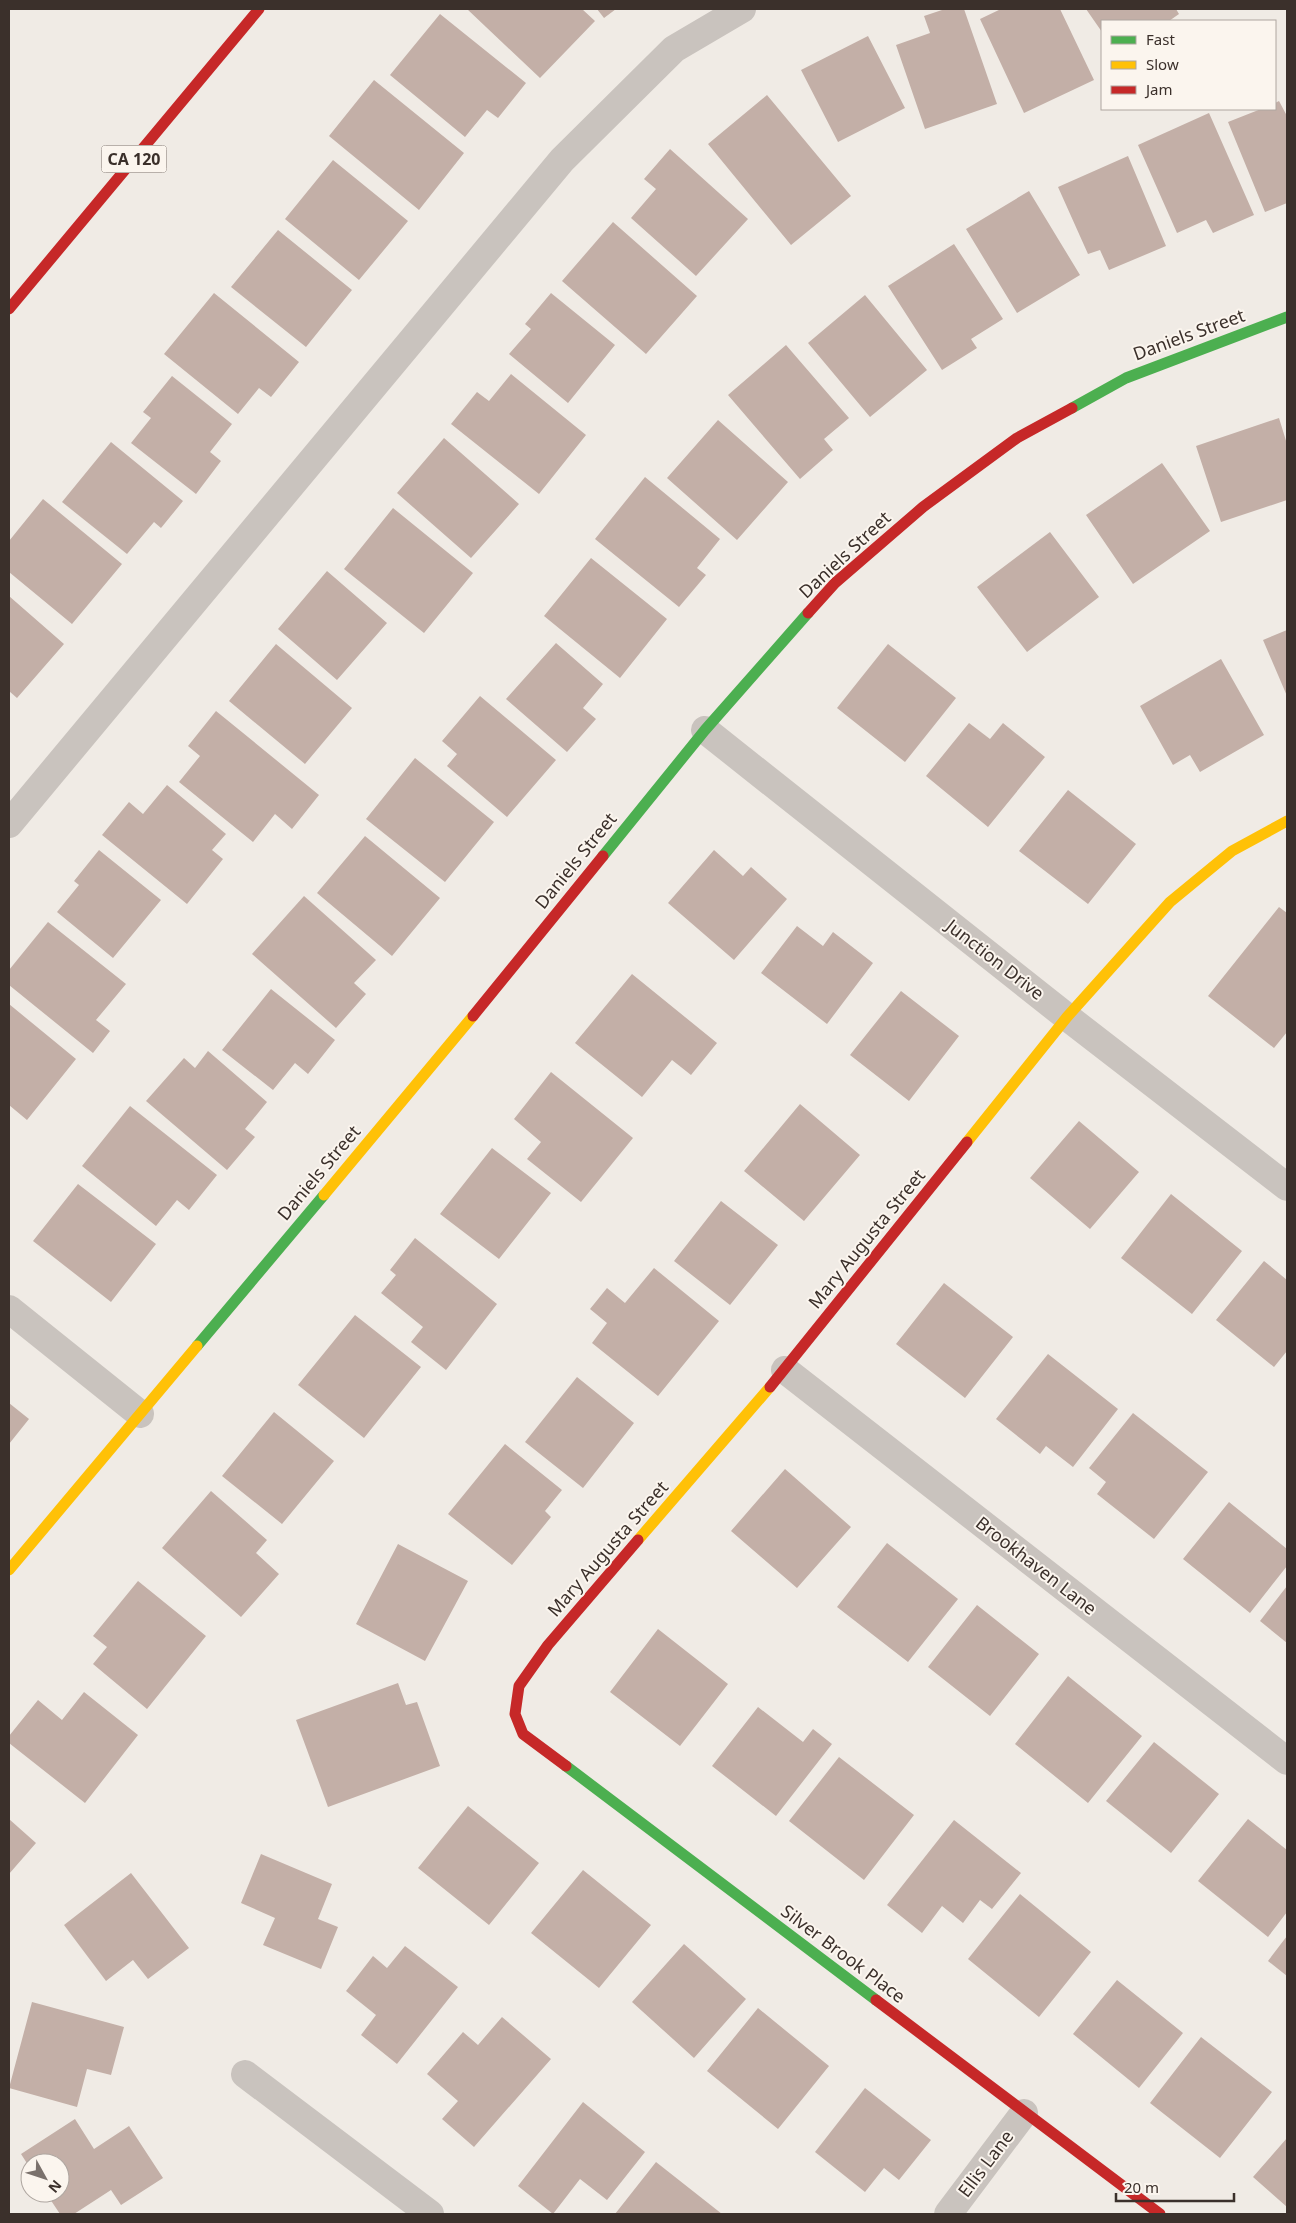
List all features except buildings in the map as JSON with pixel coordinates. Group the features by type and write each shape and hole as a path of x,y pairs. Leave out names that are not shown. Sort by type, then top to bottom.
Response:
{"main road":[{"name":"CA 120","path":"9,308 259,9"},
{"name":"Daniels Street","path":"9,1570 479,1009 705,730 835,583 923,507 1017,438 1126,378 1287,317"},
{"name":"Mary Augusta Street","path":"515,1714 518,1686 548,1645 785,1370 1067,1017 1170,902 1232,852 1287,821"},
{"name":"Silver Brook Place","path":"515,1714 523,1734 1160,2214"}],"street":[{"path":"9,824 562,160 674,49 742,9"},
{"name":"Junction Drive","path":"705,730 1067,1017 1287,1187"},
{"path":"9,1309 140,1414"},
{"name":"Brookhaven Lane","path":"785,1370 1287,1761"},
{"path":"245,2074 430,2214"},
{"name":"Ellis Lane","path":"948,2214 1024,2113"}],"traffic: fast":[{"path":"1072,408 1126,378 1287,317"},
{"path":"603,856 705,730 808,613"},
{"path":"197,1346 324,1195"},
{"path":"566,1766 876,2000"}],"traffic: slow":[{"path":"967,1142 1067,1017 1170,902 1232,851 1287,821"},
{"path":"324,1195 473,1016"},
{"path":"9,1570 197,1346"},
{"path":"638,1540 770,1387"}],"traffic: jam":[{"path":"9,309 259,9"},
{"path":"808,613 835,583 923,507 1017,438 1072,408"},
{"path":"473,1016 603,856"},
{"path":"770,1387 967,1142"},
{"path":"566,1766 523,1734 515,1714 519,1686 548,1645 638,1540"},
{"path":"876,2000 1160,2214"}]}
